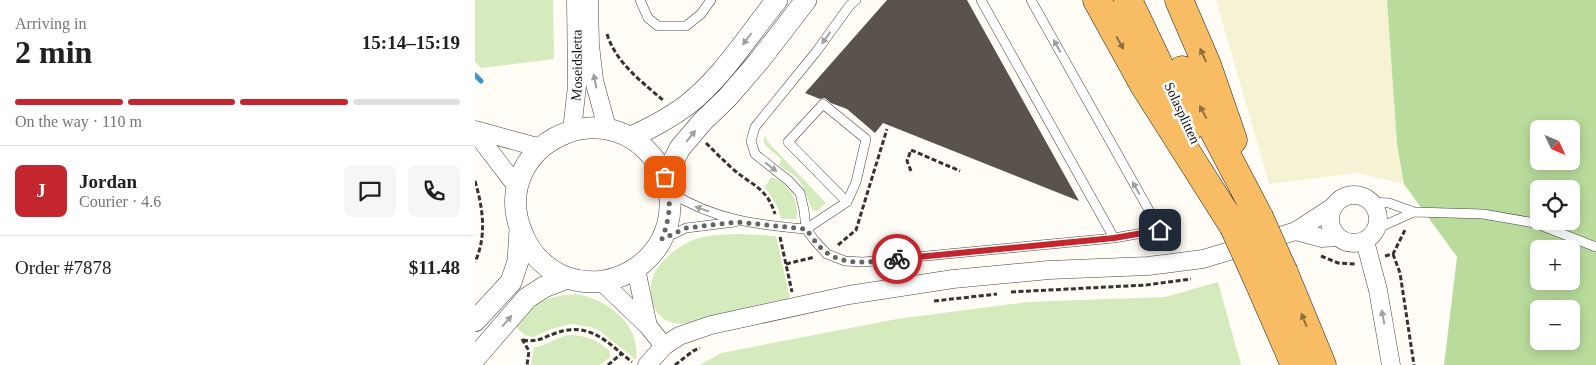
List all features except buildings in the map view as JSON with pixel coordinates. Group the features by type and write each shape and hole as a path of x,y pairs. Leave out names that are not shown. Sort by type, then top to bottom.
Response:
{"highway":[{"path":"1097,0 1145,85 1284,273 1322,365"},
{"name":"Solasplitten","path":"1128,0 1246,222"},
{"name":"Solasplitten","path":"1149,0 1187,82 1246,222"},
{"path":"1179,0 1207,65 1246,222 1257,278 1295,365"}],"street":[{"name":"Moseidsletta","path":"572,130 577,86 576,0"},
{"name":"Moseidsletta","path":"589,0 590,44 594,80 607,128"},
{"path":"631,137 659,124 688,104 723,69 777,0"},
{"path":"667,184 680,148 759,61 806,0"},
{"path":"589,127 607,128 631,137 652,154 667,184 671,207 668,224 655,250 636,269 625,275 601,281 567,278 555,272 533,254 525,242 517,216 518,188 527,166 550,140 572,130 589,127"},
{"path":"475,131 541,148"},
{"path":"475,131 518,188"},
{"path":"1337,237 1331,226 1330,213 1339,200 1346,196 1355,195 1364,197 1371,202 1377,215 1371,235 1391,365"},
{"path":"640,364 679,336 711,325 849,295 953,279 1005,273 1177,263 1203,259 1296,231 1333,207"},
{"path":"475,321 511,282 518,261 520,229"},
{"path":"1296,231 1321,238 1337,237 1351,243 1371,235"},
{"path":"636,269 648,326"},
{"path":"475,358 527,298 544,287 567,278"},
{"path":"601,281 648,326 664,346"}],"lane":[{"path":"640,0 648,18 658,26 686,26 701,14 711,0"},
{"path":"856,0 850,5 816,52 755,127 751,141 755,154 789,181 800,193 806,229 827,254 845,261 863,262 1114,238 1160,230 1031,0"},
{"path":"981,0 1114,238"},
{"path":"662,239 686,228 737,222 806,229 847,202 856,182 866,139 823,104 788,142 847,202"},
{"path":"667,184 691,205 737,222"},
{"path":"1371,202 1389,204 1414,212 1483,214 1535,224 1596,248"},
{"path":"1371,235 1414,212"}],"path":[{"path":"607,32 609,40 621,60 666,103"},
{"path":"911,171 907,161 911,150 960,171"},
{"path":"475,181 483,228 482,241 475,262"},
{"path":"1377,259 1393,254 1406,229"},
{"path":"1393,254 1400,273 1415,365"},
{"path":"527,365 529,351 523,340 532,342 541,340 566,330 582,330 597,334 621,354 640,364"},
{"path":"675,365 693,352 706,346"},
{"path":"608,365 621,354"}],"shaded area":[{"path":"1216,0 1387,0 1397,144 1404,184 1357,173 1269,184"}],"green space":[{"path":"475,0 553,0 554,59 481,68 475,61"},
{"path":"1387,0 1596,0 1596,365 1444,365 1457,257 1404,184 1397,144"},
{"path":"765,136 766,140 826,203 817,211 812,210 803,186 796,177 779,165 781,159 767,147 763,141"},
{"path":"771,177 782,183 795,199 796,219 781,219 777,206 765,187"},
{"path":"740,234 776,236 790,298 682,324 666,320 660,315 652,302 651,286 656,270 666,258 693,240"},
{"path":"1218,282 1241,365 700,365 721,353 897,319 1027,302 1165,297"},
{"path":"576,294 600,302 620,316 628,325 633,336 636,347 636,360 600,331 591,327 571,324 551,329 533,337 525,335 515,326 541,302 556,297"},
{"path":"569,335 586,337 596,341 610,351 610,357 600,365 531,365 534,347"}],"waterway":[{"path":"475,75 481,81"}],"way so far":[{"path":"665,177 671,207 668,224 662,239 686,228 737,222 806,229 827,254 845,261 863,262 897,259"}],"route":[{"path":"897,259 1114,238 1160,230"}]}
